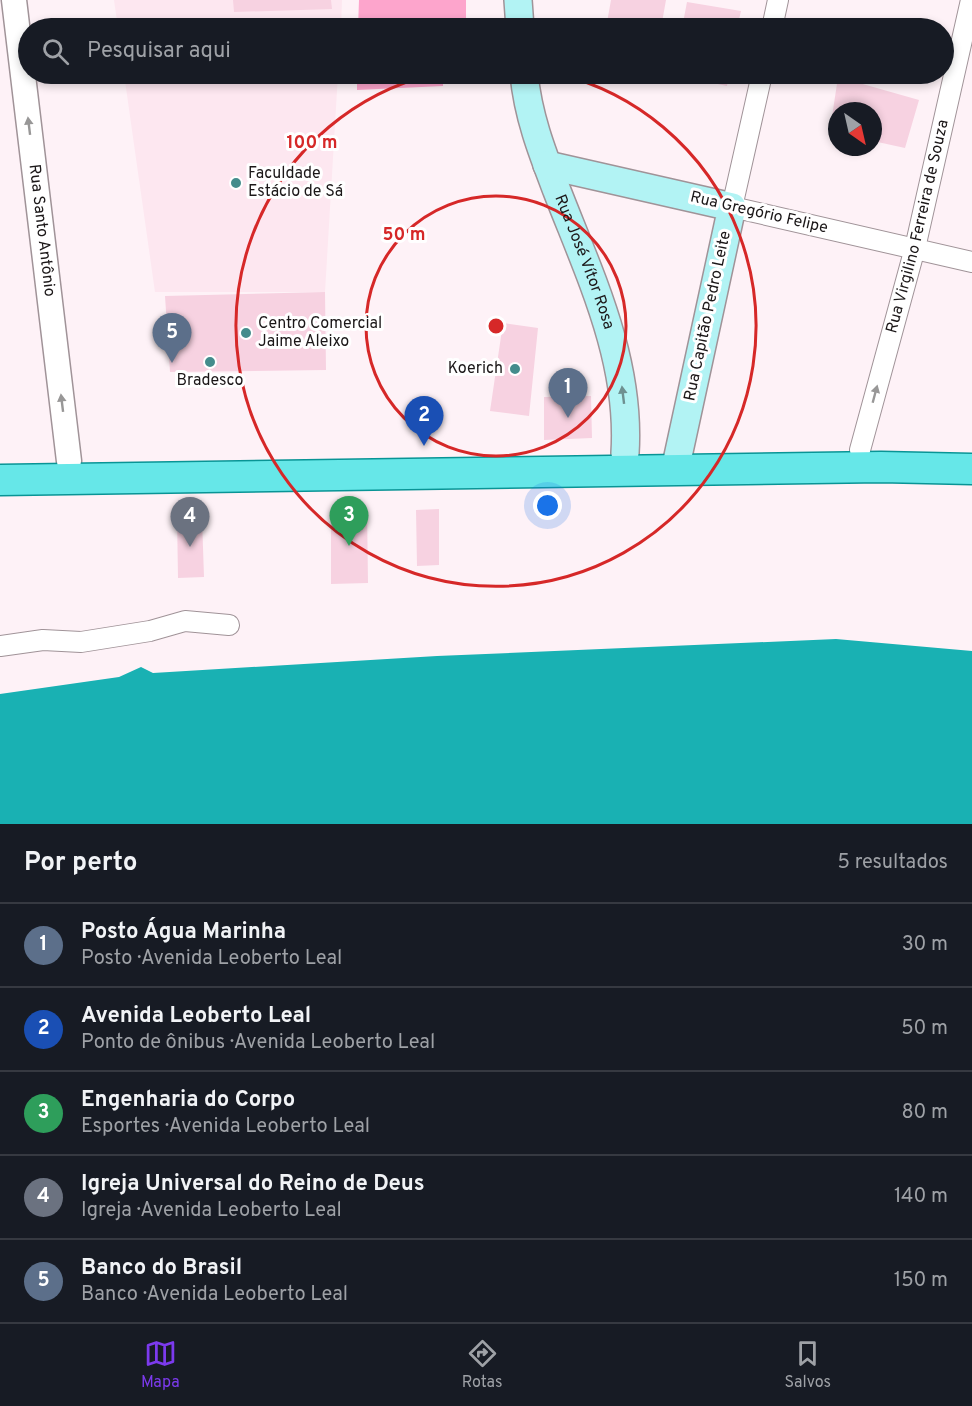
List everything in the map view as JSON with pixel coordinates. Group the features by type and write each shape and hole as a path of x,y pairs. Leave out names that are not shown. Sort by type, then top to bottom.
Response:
{"main road":[{"path":"518,0 519,18"},
{"name":"Rua José Vítor Rosa","path":"526,84 535,135 599,298 615,350 626,419 625,453"},
{"name":"Rua Gregório Felipe","path":"547,165 732,207"},
{"name":"Rua Capitão Pedro Leite","path":"677,461 732,207"},
{"path":"0,480 677,461 860,450 972,449"},
{"path":"0,462 625,453 677,461 972,469"}],"street":[{"name":"Rua Santo Antônio","path":"14,0 18,34"},
{"path":"774,18 778,0"},
{"name":"Rua Virgilino Ferreira de Souza","path":"954,75 971,0"},
{"name":"Rua Santo Antônio","path":"24,84 69,461"},
{"name":"Rua Capitão Pedro Leite","path":"732,207 760,84"},
{"name":"Rua Virgilino Ferreira de Souza","path":"860,450 915,248 952,84"},
{"name":"Rua Gregório Felipe","path":"732,207 972,261"},
{"path":"0,646 43,640 81,642 150,631 185,621 229,625"}],"shaded area":[{"path":"114,0 342,0 341,18 117,18"},
{"path":"359,0 466,0 466,18 358,18"},
{"name":"Faculdade Estácio de Sá","path":"125,84 337,84 325,292 155,292"},
{"path":"357,84 443,84 443,86 357,90"}],"water":[{"path":"836,639 972,651 972,824 0,824 0,694 119,677 141,667 153,673 437,656"}],"building":[{"path":"233,0 331,0 332,9 234,12"},
{"path":"611,0 666,0 663,18 608,18"},
{"path":"687,2 741,11 739,18 684,18"},
{"path":"837,84 863,84 919,100 905,148 882,143 882,102 834,102"},
{"name":"Centro Comercial Jaime Aleixo","path":"325,292 326,370 170,372 165,296"},
{"name":"Koerich","path":"503,323 538,328 529,416 490,411"},
{"path":"591,396 592,438 544,440 544,397"},
{"path":"331,508 367,508 368,583 331,584"},
{"path":"439,509 439,565 417,566 416,510"},
{"path":"177,516 202,518 204,577 178,578"}],"place":[{"name":"Faculdade Estácio de Sá","path":"236,183"},
{"name":"Centro Comercial Jaime Aleixo","path":"246,333"},
{"name":"Bradesco","path":"210,362"},
{"name":"Banco do Brasil","path":"172,363"},
{"name":"Koerich","path":"515,369"},
{"name":"Posto Água Marinha","path":"568,418"},
{"name":"Avenida Leoberto Leal","path":"424,446"},
{"name":"Engenharia do Corpo","path":"349,546"},
{"name":"Igreja Universal do Reino de Deus","path":"190,547"}]}
